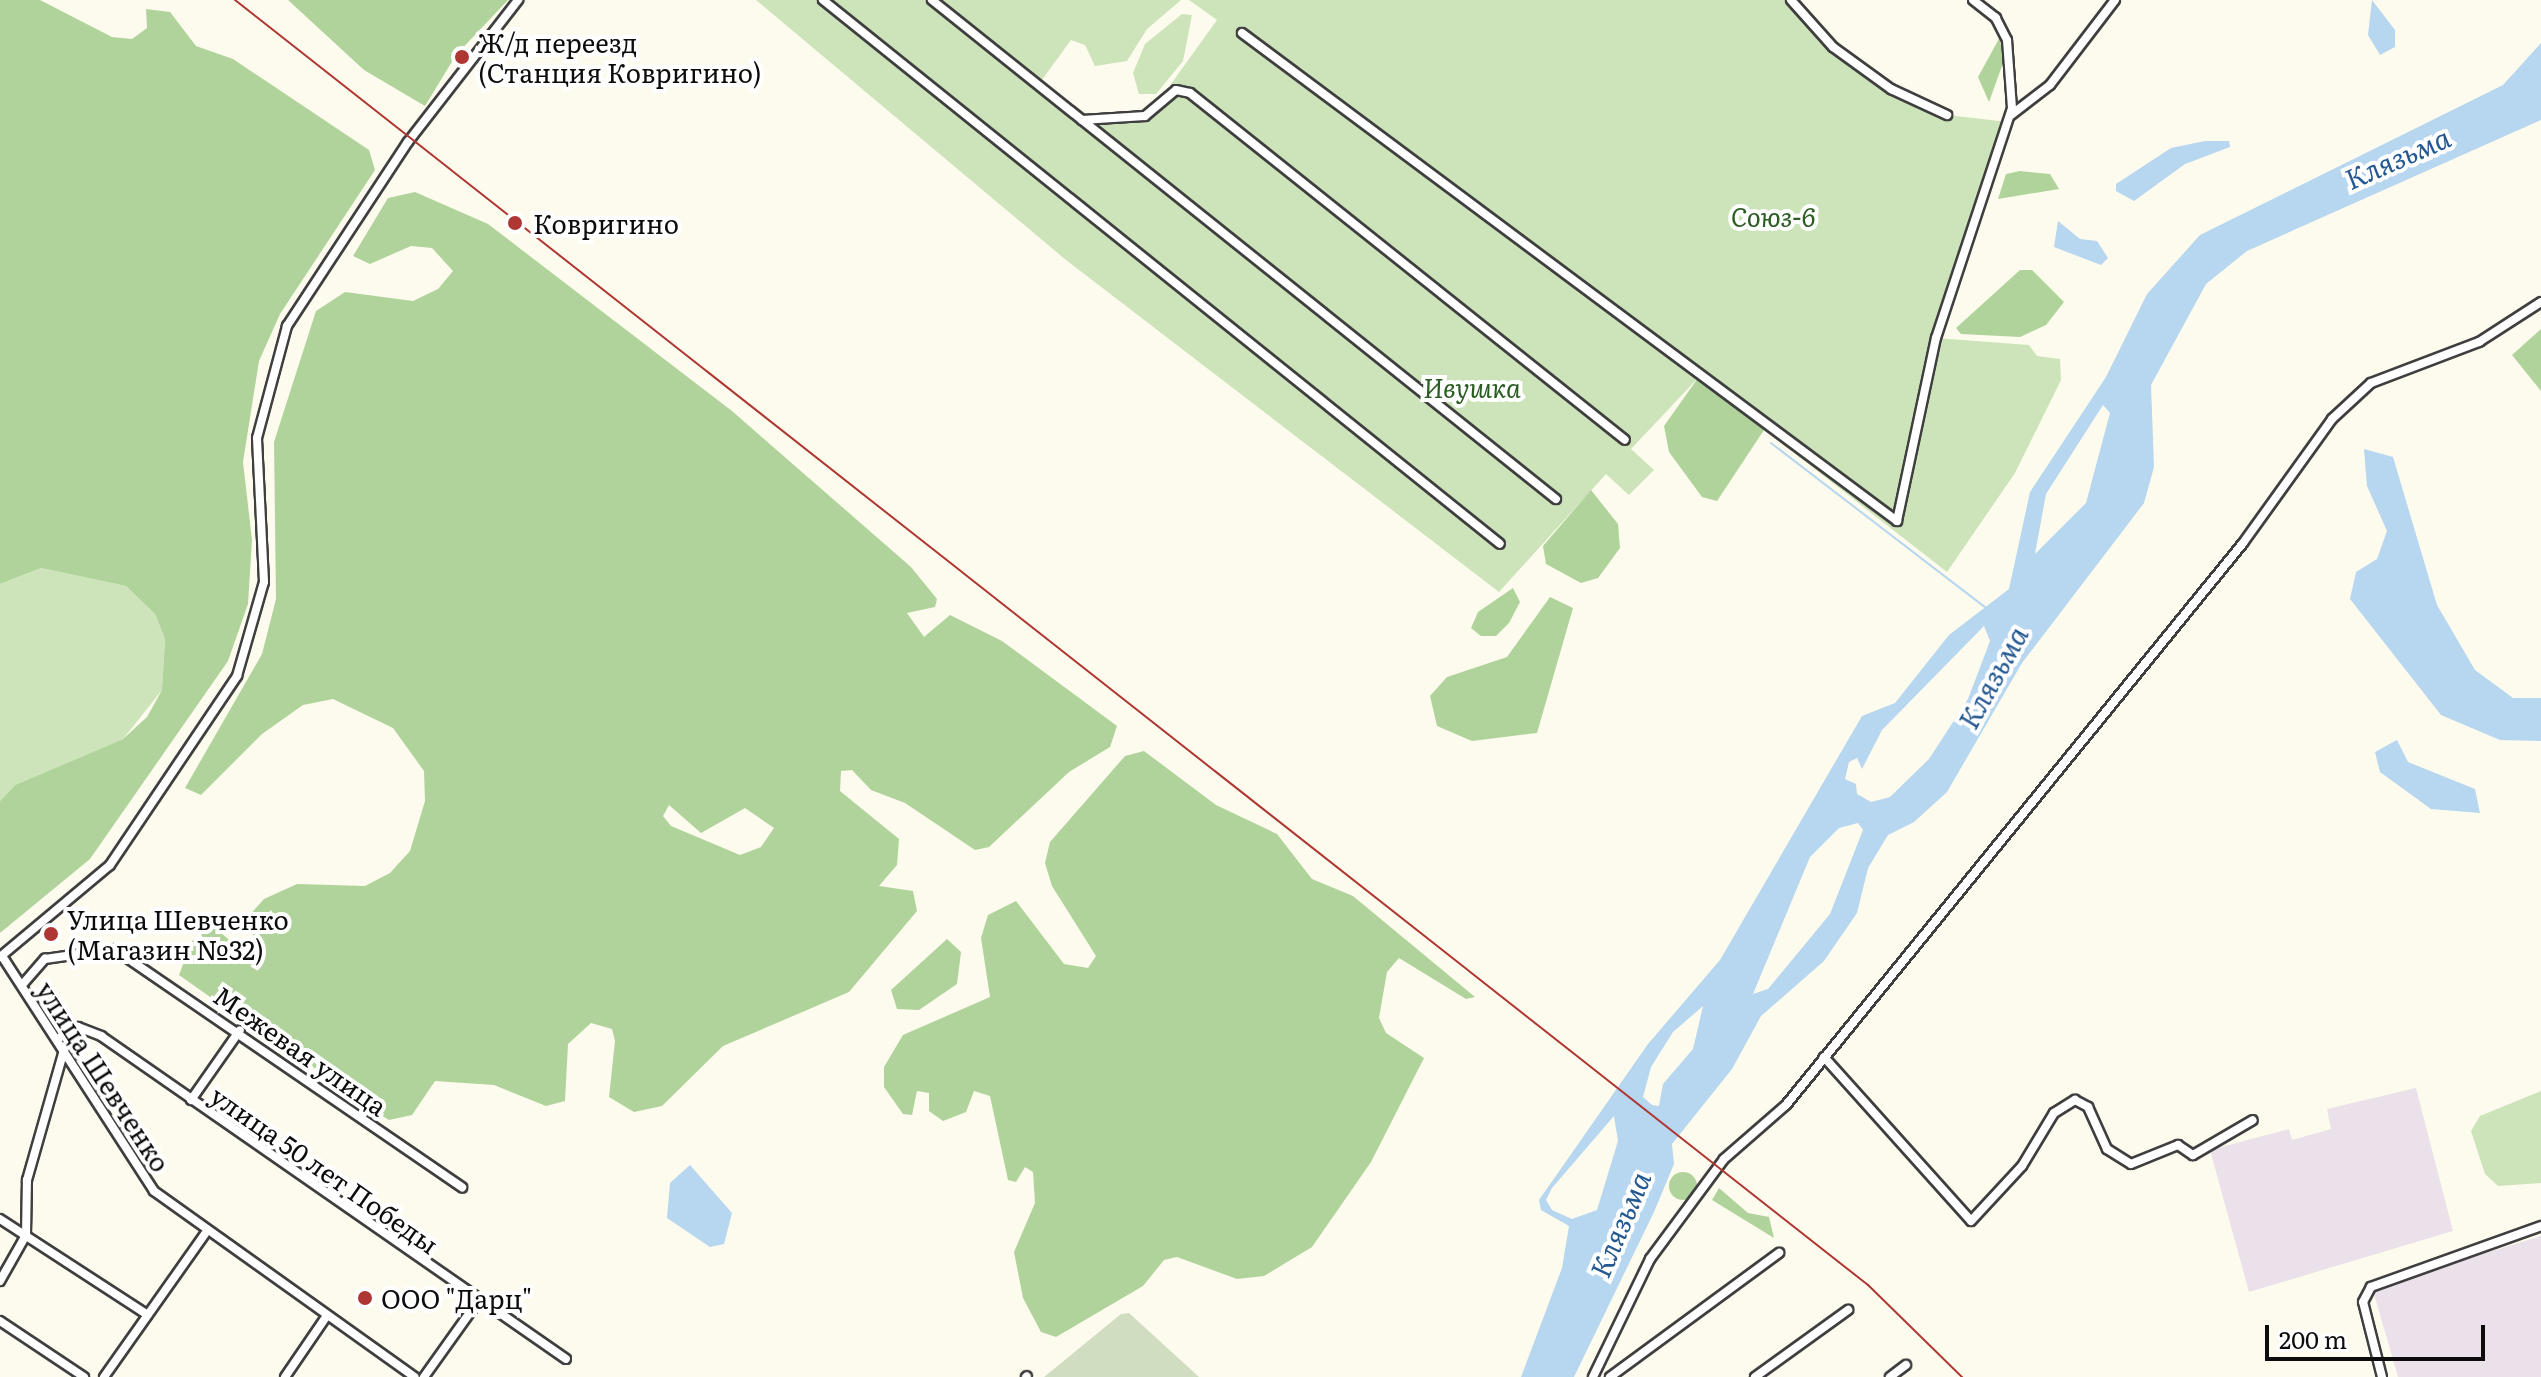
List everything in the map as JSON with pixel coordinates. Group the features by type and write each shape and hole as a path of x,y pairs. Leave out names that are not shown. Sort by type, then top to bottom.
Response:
{"street":[{"path":"1,956 110,865 237,676 264,582 257,438 287,326 408,142 518,0"},
{"path":"823,0 1500,544"},
{"path":"932,0 1556,499"},
{"path":"1791,0 1833,47 1891,89 1947,115"},
{"path":"1242,33 1897,521 1936,338 2010,116 2007,40 1996,18 1973,0"},
{"path":"2010,116 2050,85 2115,0"},
{"path":"1082,120 1145,116 1176,90 1190,93 1625,440"},
{"path":"1593,1377 1650,1259 1724,1159 1786,1105 2243,543 2332,419 2371,383 2479,342 2541,302"},
{"name":"Межевая улица","path":"22,985 45,959 114,949 240,1030 462,1187"},
{"name":"улица Шевченко","path":"1,956 65,1047 154,1191 205,1234 415,1377"},
{"name":"улица 50 лет Победы","path":"59,1038 78,1027 92,1031 566,1359"},
{"path":"191,1100 240,1030"},
{"path":"0,1281 26,1235 27,1180 65,1047"},
{"path":"1824,1057 1971,1221 2022,1166 2054,1113 2075,1100 2088,1107 2107,1149 2131,1164 2178,1145 2193,1155 2253,1120"},
{"path":"0,1219 148,1315"},
{"path":"2382,1377 2363,1302 2371,1287 2541,1226"},
{"path":"104,1377 205,1234"},
{"path":"1610,1377 1779,1253"},
{"path":"424,1377 479,1300"},
{"path":"1755,1377 1848,1310"},
{"path":"285,1377 326,1317"},
{"path":"0,1321 84,1377"},
{"path":"1890,1377 1906,1365"}],"shaded area":[{"path":"2416,1088 2453,1231 2249,1292 2210,1150 2289,1129 2292,1140 2331,1129 2327,1109"},
{"path":"2541,1236 2541,1377 2398,1377 2374,1294 2379,1286"}],"green space":[{"path":"0,0 40,0 112,37 132,39 147,28 146,9 170,12 196,46 233,59 369,150 375,170 280,314 259,361 243,462 252,540 248,604 228,661 90,859 0,933 0,801 15,785 123,739 147,717 162,690 165,639 155,614 126,586 41,568 0,584"},
{"path":"288,0 508,0 456,55 425,106 364,70"},
{"path":"756,0 1181,0 1147,29 1127,61 1095,66 1085,45 1071,40 1039,84 1082,120 1115,123 1145,116 1176,89 1171,84 1217,20 1189,0 1791,0 1811,27 1891,89 1947,115 2008,122 1936,338 2029,345 2037,356 2060,359 2061,380 2015,473 1947,572 1698,378 1631,449 1654,470 1629,495 1606,474 1499,592 1066,260"},
{"path":"1182,14 1192,15 1183,61 1156,94 1139,94 1133,73 1145,44"},
{"path":"2000,37 2003,63 1989,102 1978,77"},
{"path":"2020,171 2050,174 2059,189 1998,199 2006,174"},
{"path":"415,192 488,224 732,411 911,567 937,599 935,607 907,613 924,637 950,615 1002,641 1117,726 1110,747 1069,772 989,847 975,850 905,803 871,790 852,770 841,771 840,791 899,839 897,865 879,886 913,891 917,911 849,992 723,1046 662,1106 634,1112 609,1097 615,1041 612,1029 591,1023 568,1044 565,1101 546,1106 494,1085 435,1081 412,1115 389,1120 345,1092 339,1069 327,1073 305,1064 179,975 192,941 213,926 234,944 256,941 246,919 264,899 297,884 365,886 390,873 410,851 425,801 424,771 393,728 333,699 303,705 262,734 201,795 185,788 262,654 276,599 274,442 316,311 345,292 413,301 438,289 453,271 432,248 411,246 370,264 353,256 388,198","holes":["669,805 701,833 745,808 774,828 761,847 740,855 671,826 663,816"]},
{"path":"2020,270 2032,270 2064,302 2046,325 2020,337 1961,334 1956,328"},
{"path":"2541,329 2541,391 2512,355"},
{"path":"1698,378 1764,430 1717,501 1702,497 1669,452 1664,426"},
{"path":"1591,490 1618,524 1620,548 1598,578 1581,583 1546,564 1543,546"},
{"path":"41,568 126,586 155,614 165,639 162,690 123,739 15,785 0,801 0,584"},
{"path":"1513,588 1520,602 1509,623 1496,636 1481,636 1471,628 1478,612"},
{"path":"1550,597 1573,608 1537,733 1472,741 1437,726 1430,696 1447,677 1507,657"},
{"path":"1144,751 1216,805 1277,834 1312,879 1353,896 1475,997 1466,999 1399,958 1387,972 1379,1018 1386,1033 1424,1058 1371,1162 1312,1247 1264,1276 1237,1279 1177,1257 1164,1260 1143,1286 1056,1337 1041,1332 1023,1298 1014,1252 1035,1203 1033,1172 1025,1167 1016,1182 1008,1180 990,1096 974,1091 966,1112 943,1121 929,1111 929,1093 917,1091 912,1115 903,1114 884,1087 884,1067 903,1035 990,997 981,938 988,915 1016,901 1064,964 1088,968 1096,956 1052,886 1045,863 1050,842 1125,756"},
{"path":"947,939 961,952 957,984 919,1010 897,1009 891,990"},
{"path":"2541,1091 2541,1183 2498,1186 2485,1174 2471,1131 2480,1116"},
{"path":"1683,1172 1693,1176 1697,1186 1693,1196 1683,1200 1673,1196 1669,1186 1673,1176"},
{"path":"1719,1188 1748,1213 1769,1217 1774,1238 1712,1200"},
{"path":"1129,1313 1199,1377 1044,1377 1121,1314"}],"water":[{"path":"2372,0 2395,30 2395,47 2380,55 2368,35"},
{"name":"Клязьма","path":"2541,43 2541,120 2247,251 2206,284 2151,385 2154,467 2144,503 2022,663 1947,792 1914,822 1888,835 1868,868 1857,913 1824,961 1761,1016 1732,1069 1672,1144 1674,1164 1654,1212 1574,1377 1521,1377 1562,1268 1569,1226 1541,1210 1539,1200 1648,1044 1720,960 1862,716 1895,703 1949,635 2009,589 2030,492 2106,377 2147,294 2200,235 2503,85","holes":["2103,405 2110,413 2086,503 2035,554 2046,494","1984,626 1990,641 1968,699 1929,759 1890,797 1871,802 1857,794 1856,784 1845,779 1849,762 1857,758 1862,769 1882,730","1858,823 1863,830 1830,914 1768,989 1753,994 1810,857 1839,828","1703,1006 1693,1049 1663,1084 1659,1106 1652,1105 1643,1097 1651,1067 1673,1032","1614,1116 1618,1141 1597,1210 1572,1219 1552,1210 1546,1200 1552,1188"]},
{"path":"2205,141 2229,141 2230,147 2185,164 2134,201 2116,191 2116,184 2171,148"},
{"path":"2058,221 2080,239 2097,241 2108,258 2101,265 2054,247"},
{"path":"2364,449 2393,457 2437,605 2475,670 2513,698 2541,698 2541,741 2500,740 2441,715 2350,599 2356,572 2377,559 2387,531 2367,486"},
{"path":"2397,740 2408,762 2475,789 2480,813 2431,809 2380,772 2375,752"},
{"path":"690,1165 732,1213 724,1244 710,1247 667,1218 670,1183"}],"waterway":[{"path":"1771,443 1989,610"}],"railway":[{"path":"235,0 1868,1285 1962,1377"}],"place":[{"name":"Ж/д переезд (Станция Ковригино)","path":"462,57"},
{"name":"Ковригино","path":"515,223"},
{"name":"Улица Шевченко (Магазин №32)","path":"51,934"},
{"name":"ООО \"Дарц\"","path":"365,1298"}],"park label":[{"name":"Союз-6","path":"1773,216"},
{"name":"Ивушка","path":"1472,387"}]}
